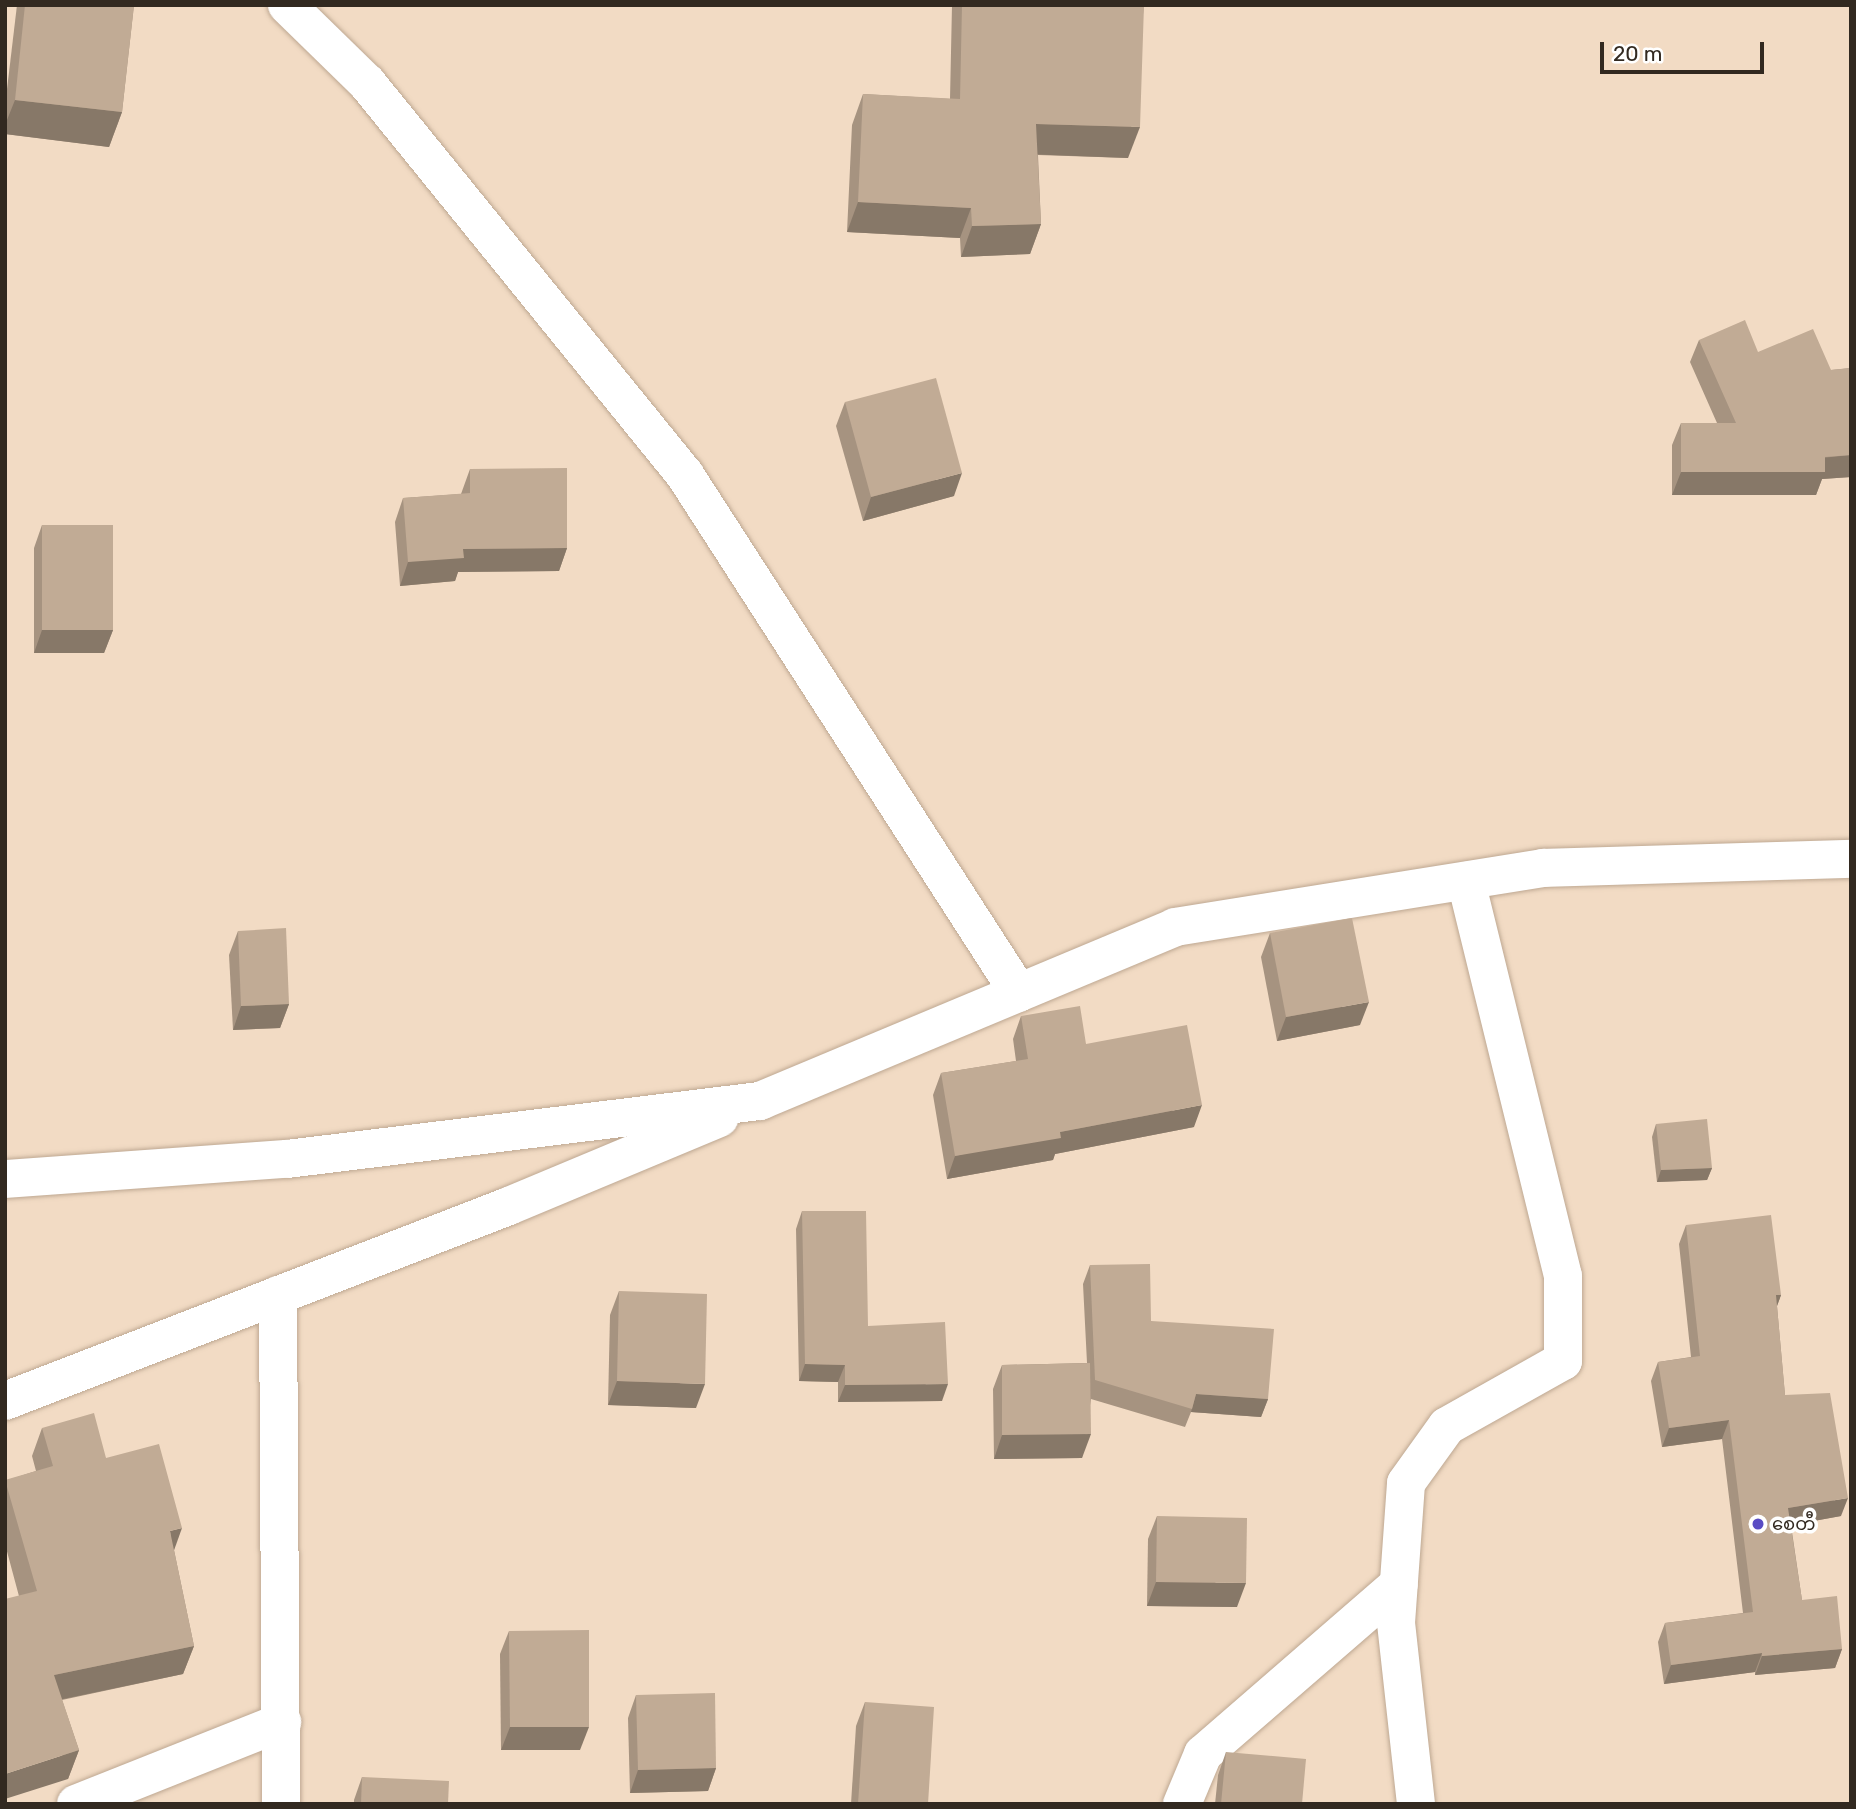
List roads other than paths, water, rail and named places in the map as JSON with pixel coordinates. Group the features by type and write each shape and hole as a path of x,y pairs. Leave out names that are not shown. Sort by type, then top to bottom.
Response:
{"street":[{"path":"287,5 367,83 685,475 1019,993"},
{"path":"5,1401 509,1206 1175,927 1543,868 1851,859"},
{"path":"1416,1804 1396,1623 1406,1483 1447,1426 1563,1361 1563,1276 1466,881"},
{"path":"5,1179 287,1159 760,1101"},
{"path":"278,1295 281,1804"},
{"path":"1182,1804 1202,1754 1399,1584"},
{"path":"76,1804 282,1722"}],"place":[{"name":"စေတီ","path":"1758,1524"}]}
